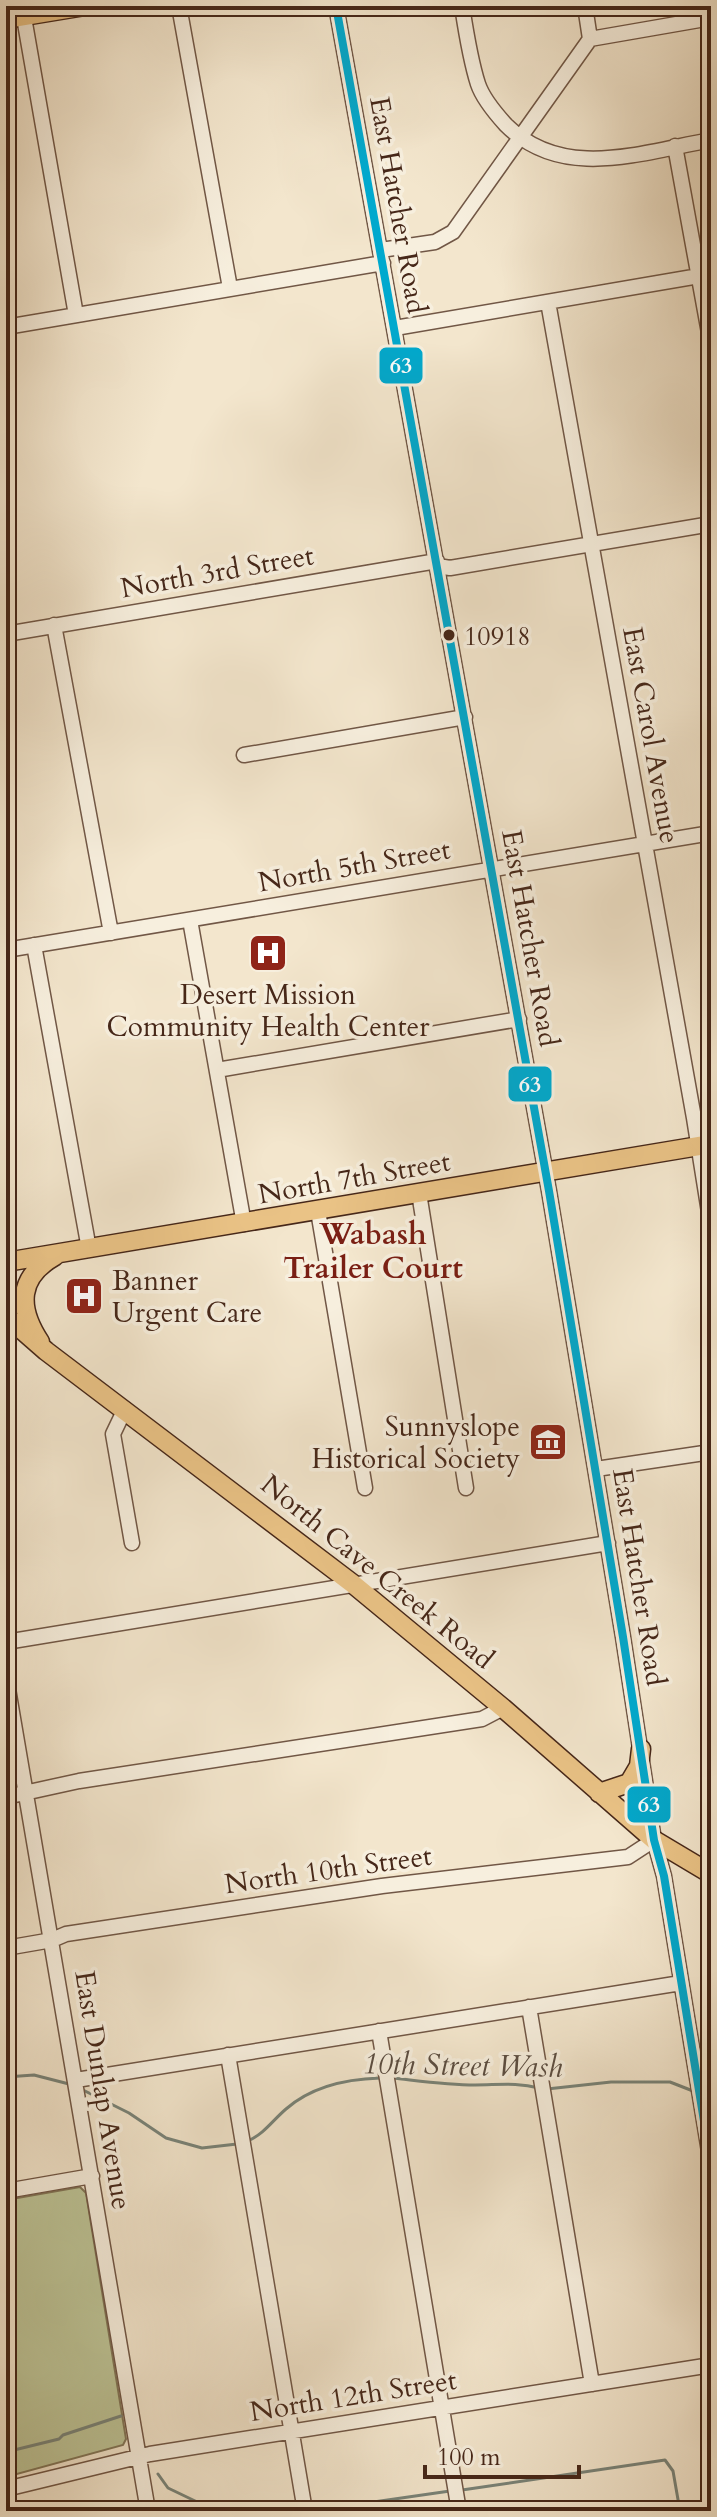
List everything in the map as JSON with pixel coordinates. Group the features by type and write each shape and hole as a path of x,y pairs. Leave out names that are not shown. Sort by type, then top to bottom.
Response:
{"main road":[{"path":"17,14 85,6"},
{"name":"North 7th Street","path":"6,1262 705,1145"},
{"path":"46,1351 29,1320 24,1300 25,1286 42,1264 59,1253"},
{"name":"North Cave Creek Road","path":"6,1316 46,1351 353,1584 503,1708 654,1840 711,1874"},
{"path":"599,1793 629,1783 639,1766 641,1749"}],"street":[{"path":"179,6 230,288"},
{"name":"East Hatcher Road","path":"336,6 519,1019 596,1469 654,1840 664,1876 711,2164"},
{"path":"462,6 479,88 497,115 520,138 548,153 599,160 711,140"},
{"path":"6,327 230,288 435,242 453,232 590,39 585,6"},
{"path":"17,14 76,315"},
{"path":"590,39 711,18"},
{"path":"675,146 711,344"},
{"path":"395,328 699,276"},
{"name":"East Carol Avenue","path":"548,302 645,843 705,1145 711,1225"},
{"name":"North 3rd Street","path":"6,634 438,563 450,568 711,524"},
{"path":"54,625 111,933"},
{"path":"244,755 465,717"},
{"name":"North 5th Street","path":"6,950 711,833"},
{"path":"190,920 244,1224"},
{"path":"34,945 89,1249"},
{"path":"217,1070 519,1019"},
{"path":"419,1193 466,1488"},
{"path":"318,1211 365,1488"},
{"path":"125,1409 113,1434 132,1543"},
{"path":"596,1469 711,1452"},
{"path":"6,1642 608,1543"},
{"name":"East Dunlap Avenue","path":"6,1677 148,2511"},
{"path":"6,1797 79,1781 482,1719 503,1708"},
{"name":"North 10th Street","path":"6,1948 52,1940 66,1934 369,1888 628,1857 654,1840"},
{"path":"76,2080 681,1983"},
{"path":"529,2007 592,2384"},
{"path":"379,2031 459,2511"},
{"path":"228,2055 305,2511"},
{"path":"6,2191 92,2176"},
{"name":"North 12th Street","path":"6,2489 139,2457 291,2430 711,2365"}],"green space":[{"path":"80,2187 86,2193 126,2439 123,2445 6,2477 6,2200"}],"waterway":[{"name":"10th Street Wash","path":"6,2077 34,2075 69,2084"},
{"name":"10th Street Wash","path":"248,2141 307,2095 342,2082 380,2078"},
{"name":"10th Street Wash","path":"392,2078 539,2088"},
{"name":"10th Street Wash","path":"547,2089 611,2082 670,2082 693,2091"},
{"name":"10th Street Wash","path":"83,2090 129,2113 166,2138 202,2148 237,2144"},
{"path":"6,2452 59,2439 121,2416"},
{"path":"462,2490 665,2460 673,2471 680,2511"},
{"path":"158,2474 168,2488 216,2511"},
{"path":"311,2511 450,2491"}],"transit line":[{"name":"63","path":"336,6 549,1191 654,1840 664,1876 711,2164"}],"place":[{"name":"10918","path":"449,635"},
{"name":"Desert Mission Community Health Center","path":"268,953"},
{"name":"Banner Urgent Care","path":"84,1296"},
{"name":"Sunnyslope Historical Society","path":"548,1442"}],"district":[{"name":"Wabash Trailer Court","path":"373,1251"}]}
